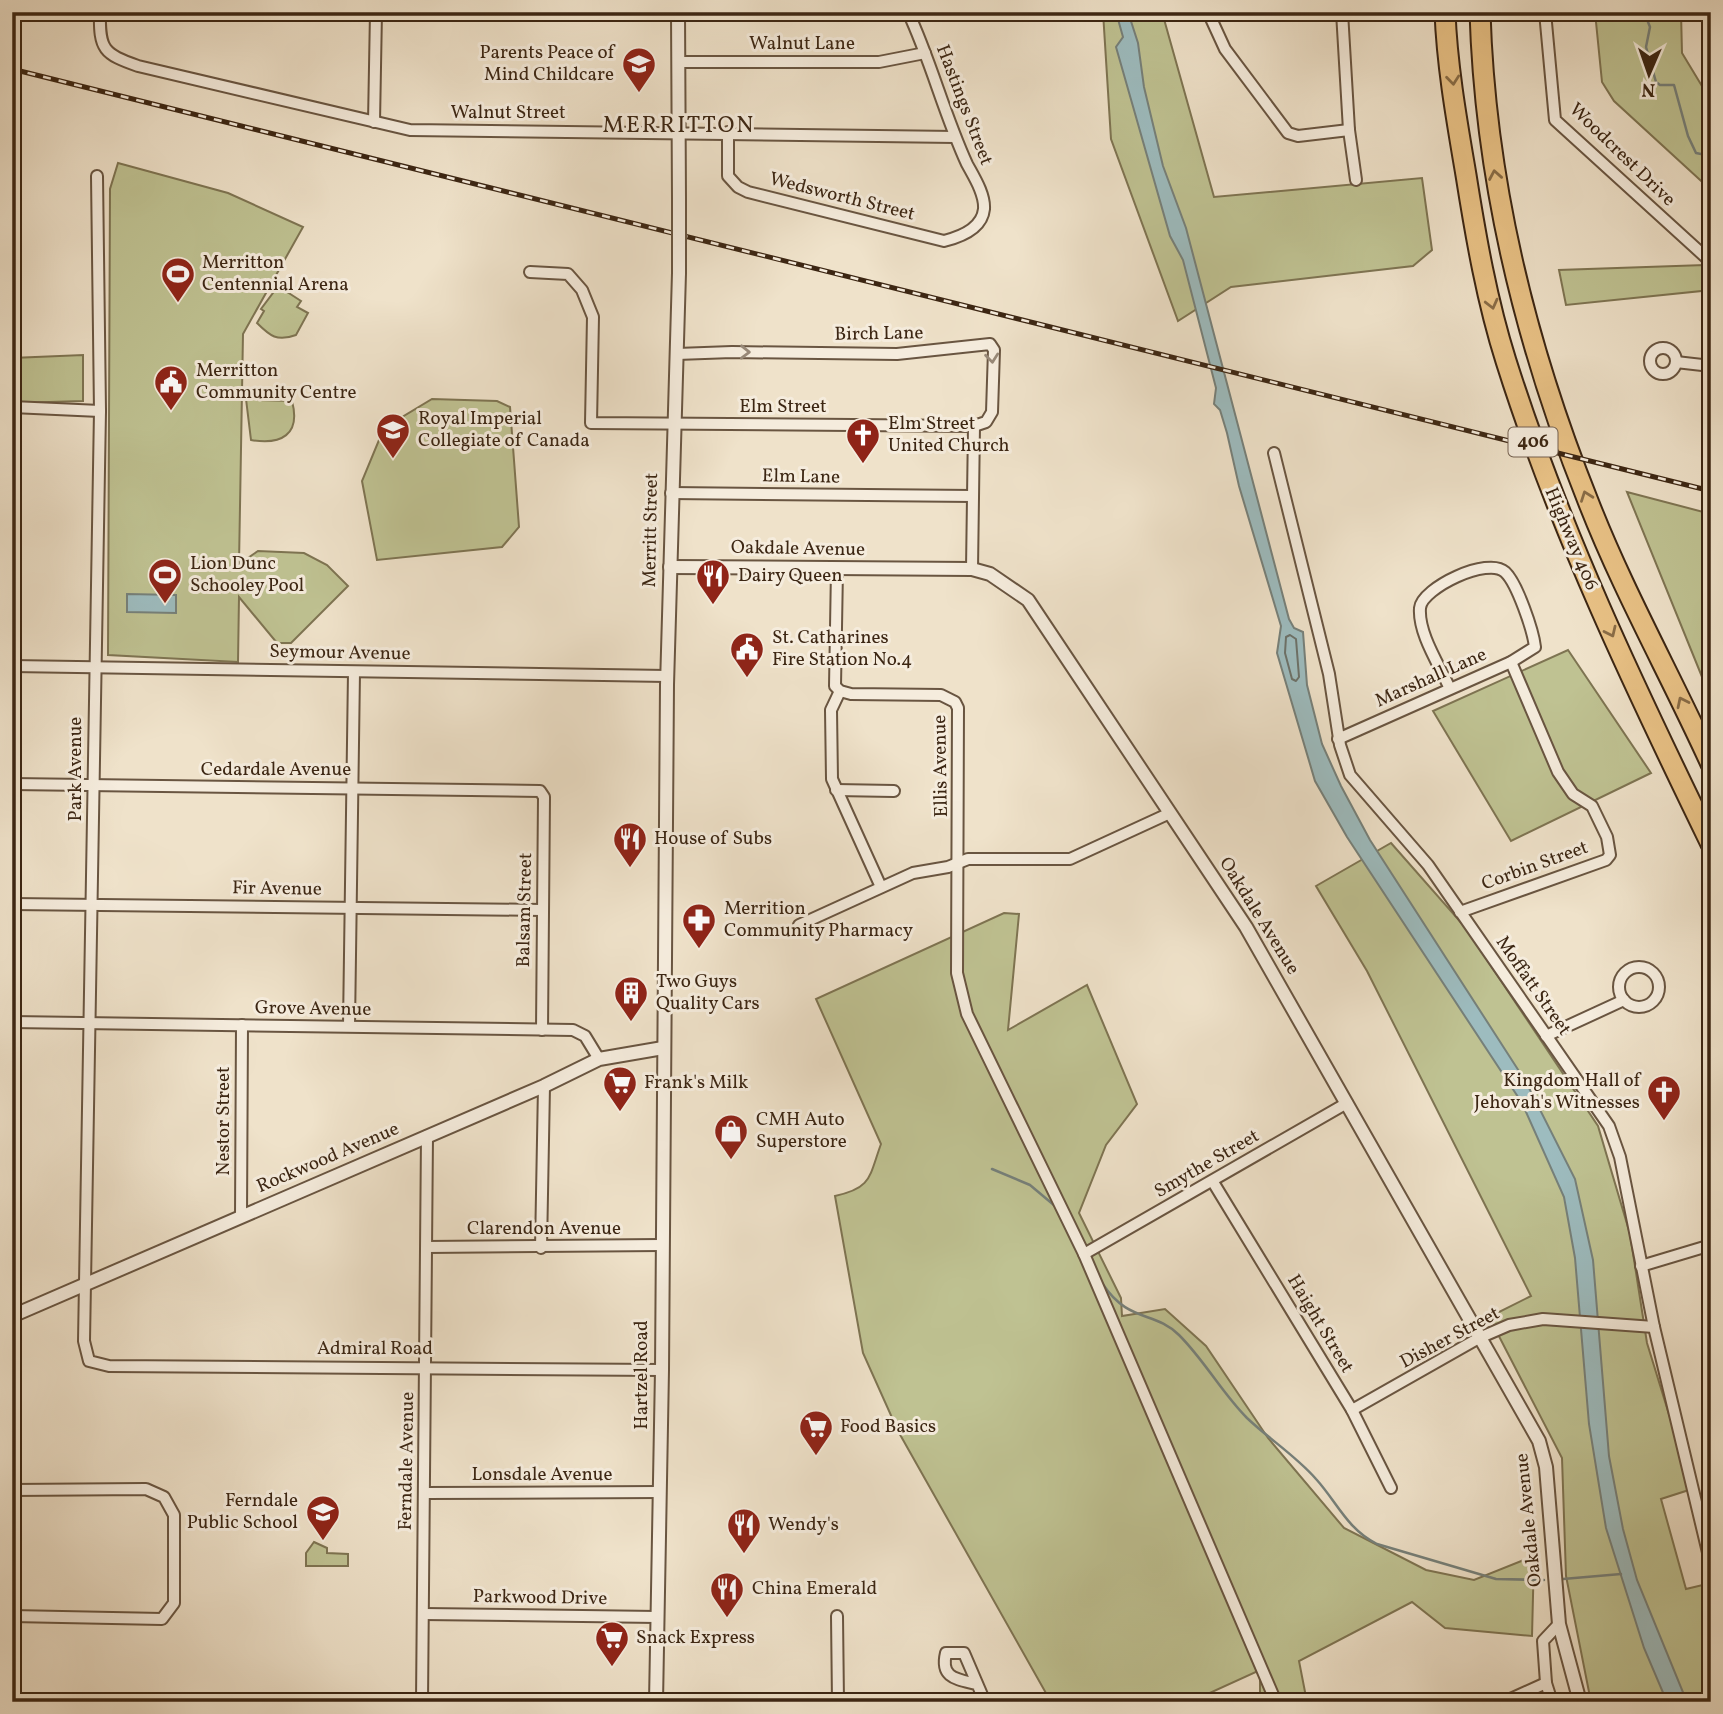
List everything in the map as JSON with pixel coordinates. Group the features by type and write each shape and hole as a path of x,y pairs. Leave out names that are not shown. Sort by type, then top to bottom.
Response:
{"highway":[{"name":"Highway 406","path":"1445,12 1459,135 1479,256 1505,359 1542,468 1577,556 1711,844"},
{"name":"Highway 406","path":"1480,12 1494,169 1508,242 1535,346 1587,500 1711,764"}],"street":[{"path":"374,122 376,12"},
{"name":"Merritt Street","path":"663,1048 667,676 679,273 678,12"},
{"name":"Hastings Street","path":"908,12 955,136 981,193 984,211"},
{"path":"1208,12 1225,49 1288,133 1298,136 1349,130"},
{"path":"1342,12 1349,130 1356,180"},
{"name":"Woodcrest Drive","path":"1545,12 1555,120 1711,262"},
{"name":"Walnut Street","path":"100,15 104,46 110,56 138,66 410,130 955,136"},
{"name":"Walnut Lane","path":"678,62 879,62 925,54"},
{"name":"Wedsworth Street","path":"728,132 728,176 738,187 748,192 944,241 961,237 975,227 984,211"},
{"name":"Park Avenue","path":"89,1361 84,1341 100,411 97,176"},
{"name":"Elm Street","path":"530,272 568,274 582,290 593,317 591,423 974,426"},
{"name":"Birch Lane","path":"677,354 897,354 990,344 994,351 992,412 986,422 974,426"},
{"path":"1676,362 1711,366"},
{"path":"12,407 100,411"},
{"path":"972,569 974,426"},
{"name":"Moffatt Street","path":"1274,453 1329,674 1338,739 1350,775 1428,865 1546,1036 1599,1107 1609,1126 1620,1157 1654,1327 1711,1565"},
{"name":"Elm Lane","path":"671,494 973,496"},
{"name":"Marshall Lane","path":"1338,739 1511,662 1535,647 1528,620 1507,572 1494,566 1482,565 1427,595 1420,606 1420,617 1450,689"},
{"name":"Oakdale Avenue","path":"670,567 972,569 1002,580 1028,600 1246,927 1539,1441 1546,1467 1559,1624"},
{"path":"837,569 833,671 835,686 840,691 831,710 832,779 881,887"},
{"name":"Corbin Street","path":"1460,912 1606,860 1610,855 1607,837 1592,806 1573,794 1558,772 1511,662"},
{"name":"Seymour Avenue","path":"12,666 667,676"},
{"path":"349,1027 354,672"},
{"name":"Ellis Avenue","path":"840,691 941,695 955,702 960,722 960,861"},
{"name":"Cedardale Avenue","path":"12,784 540,791"},
{"path":"836,790 894,791"},
{"name":"Balsam Street","path":"540,791 544,797 542,1030"},
{"path":"799,925 913,873 948,867 960,861 1070,859 1170,813"},
{"path":"960,861 957,974 967,1014 1084,1254 1276,1702"},
{"name":"Fir Avenue","path":"12,904 542,910"},
{"path":"1546,1036 1624,1000"},
{"name":"Grove Avenue","path":"12,1022 573,1030 585,1036 598,1059"},
{"name":"Nestor Street","path":"241,1216 242,1025"},
{"name":"Rockwood Avenue","path":"12,1317 544,1086 598,1059 663,1048"},
{"name":"Hartzel Road","path":"656,1702 662,1370 663,1048"},
{"path":"541,1248 544,1086"},
{"name":"Smythe Street","path":"1084,1254 1347,1103"},
{"name":"Ferndale Avenue","path":"422,1702 427,1136"},
{"name":"Haight Street","path":"1213,1182 1352,1410 1391,1488"},
{"name":"Clarendon Avenue","path":"426,1247 661,1245"},
{"path":"1641,1266 1711,1245"},
{"name":"Disher Street","path":"1352,1410 1479,1338 1529,1319 1654,1327"},
{"name":"Admiral Road","path":"89,1361 109,1366 662,1370"},
{"path":"12,1490 146,1489 163,1497 174,1516 174,1603 162,1619 12,1616"},
{"name":"Lonsdale Avenue","path":"424,1493 660,1492"},
{"name":"Parkwood Drive","path":"423,1614 657,1617"},
{"path":"837,1616 838,1702"},
{"path":"1552,1702 1546,1683 1543,1642 1559,1624"},
{"path":"1559,1624 1580,1702"},
{"path":"1504,1702 1546,1683"},
{"path":"976,1684 985,1702"}],"green space":[{"path":"1103,12 1162,12 1214,197 1422,178 1432,250 1413,266 1231,287 1178,321 1111,139"},
{"path":"1595,12 1681,12 1682,53 1711,101 1711,190 1614,101 1602,82"},
{"path":"118,163 228,193 303,227 243,334 239,564 258,551 304,553 327,565 348,586 291,643 277,643 239,597 238,662 108,655 110,189"},
{"path":"1705,265 1711,270 1711,290 1566,305 1559,270"},
{"path":"281,288 301,301 297,307 308,313 296,335 284,338 270,334 257,323 264,311 261,309 276,289"},
{"path":"83,355 83,401 16,403 12,400 12,358"},
{"path":"251,395 258,400 292,401 294,422 286,435 271,441 251,440 246,399"},
{"path":"432,399 497,401 510,407 519,527 502,547 377,560 362,481 384,428"},
{"path":"1627,492 1711,514 1711,699"},
{"path":"1568,650 1651,773 1511,841 1433,711"},
{"path":"1391,843 1465,927 1598,1126 1630,1234 1647,1343 1692,1489 1661,1499 1686,1589 1711,1583 1711,1702 1591,1702 1566,1576 1562,1458 1489,1317 1531,1296 1367,971 1316,886"},
{"path":"1004,913 1019,914 1008,1030 1087,985 1137,1104 1106,1145 1079,1213 1121,1298 1122,1316 1165,1309 1206,1346 1268,1438 1344,1528 1426,1570 1474,1580 1534,1556 1532,1636 1445,1628 1412,1602 1299,1661 1307,1702 1263,1702 1260,1694 1260,1670 1190,1702 1051,1702 898,1431 863,1353 835,1196 863,1185 871,1173 881,1144 816,999"},
{"path":"314,1542 327,1548 327,1553 348,1554 348,1566 306,1566 306,1553"}],"water":[{"path":"1116,12 1128,12 1138,43 1144,87 1163,166 1186,228 1289,619 1294,628 1303,632 1307,685 1322,744 1370,840 1526,1082 1575,1179 1593,1260 1609,1456 1623,1529 1637,1580 1687,1702 1667,1702 1644,1648 1606,1528 1589,1424 1575,1258 1564,1197 1522,1103 1347,837 1315,781 1277,653 1281,626 1239,486 1227,433 1220,410 1214,404 1216,388 1183,260 1170,236 1116,47 1123,37"},
{"path":"127,594 176,595 176,613 127,612"}],"waterway":[{"path":"1644,12 1650,27 1646,47 1656,82 1660,85 1674,85 1688,136 1696,153 1711,156"},
{"path":"992,1169 1030,1185 1055,1206"},
{"path":"1102,1283 1122,1305 1170,1327 1179,1335 1238,1408 1308,1471 1350,1523 1367,1538 1377,1544 1496,1579 1544,1580"},
{"path":"1563,1579 1621,1574"}],"railway":[{"path":"12,69 1711,491"}],"place":[{"name":"Parents Peace of Mind Childcare","path":"639,94"},
{"name":"Merritton Centennial Arena","path":"178,304"},
{"name":"Merritton Community Centre","path":"171,412"},
{"name":"Royal Imperial Collegiate of Canada","path":"393,460"},
{"name":"Elm Street United Church","path":"863,465"},
{"name":"Lion Dunc Schooley Pool","path":"165,605"},
{"name":"Dairy Queen","path":"713,606"},
{"name":"St. Catharines Fire Station No.4","path":"747,679"},
{"name":"House of Subs","path":"630,869"},
{"name":"Merrition Community Pharmacy","path":"699,950"},
{"name":"Two Guys Quality Cars","path":"631,1023"},
{"name":"Frank's Milk","path":"620,1113"},
{"name":"Kingdom Hall of Jehovah's Witnesses","path":"1664,1122"},
{"name":"CMH Auto Superstore","path":"731,1161"},
{"name":"Food Basics","path":"816,1457"},
{"name":"Ferndale Public School","path":"323,1542"},
{"name":"Wendy's","path":"744,1555"},
{"name":"China Emerald","path":"727,1619"},
{"name":"Snack Express","path":"612,1668"}],"district":[{"name":"MERRITTON","path":"679,126"}]}
